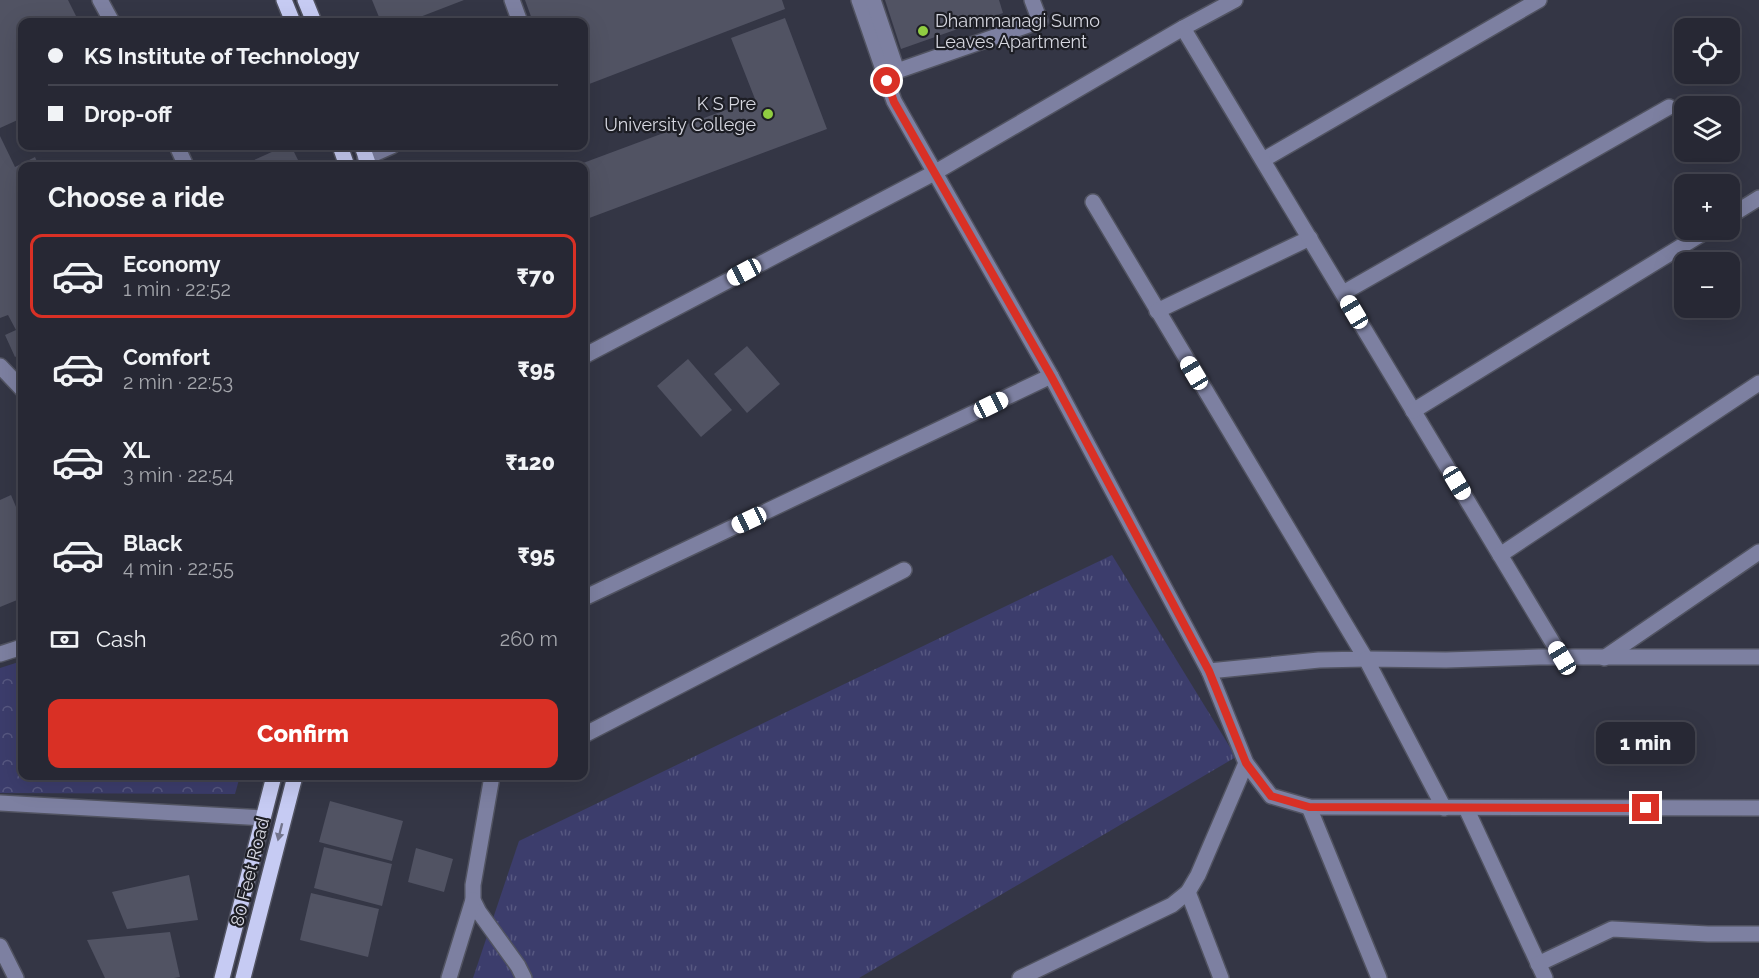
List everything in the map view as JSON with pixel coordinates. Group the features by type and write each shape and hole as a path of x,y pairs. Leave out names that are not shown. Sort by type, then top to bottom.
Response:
{"main road":[{"path":"284,0 291,18"},
{"path":"305,0 312,18"},
{"name":"80 Feet Road","path":"222,978 273,780"},
{"name":"80 Feet Road","path":"243,978 294,780"}],"street":[{"path":"100,0 110,18"},
{"path":"512,0 519,18"},
{"path":"859,0 894,102 1051,376 1209,671 1246,763 1271,796 1309,807 1759,808"},
{"path":"873,0 897,71 1040,21 1032,0"},
{"path":"588,354 934,173 1235,0"},
{"path":"1263,160 1539,0"},
{"path":"1183,28 1562,658"},
{"path":"1343,293 1670,107"},
{"path":"365,157 382,150"},
{"path":"1740,210 1759,198"},
{"path":"1093,202 1366,658 1444,808"},
{"path":"1157,311 1310,238"},
{"path":"1413,411 1692,240"},
{"path":"0,366 18,385"},
{"path":"588,596 1051,376"},
{"path":"1500,555 1759,382"},
{"path":"1604,658 1759,552"},
{"path":"588,733 903,570"},
{"path":"0,654 18,648"},
{"path":"1209,671 1319,660 1366,658 1446,660 1759,657"},
{"path":"1020,978 1172,905 1188,892 1246,763"},
{"path":"448,978 473,900 473,885 495,780"},
{"path":"0,804 263,818"},
{"path":"1309,807 1379,978"},
{"path":"1466,807 1545,978"},
{"path":"1188,892 1221,978"},
{"path":"473,900 478,912 518,966 524,978"},
{"path":"1538,963 1612,929 1759,934"},
{"path":"0,946 16,978"}],"green space":[{"path":"1112,555 1236,757 859,978 473,978 519,841"},
{"path":"18,662 18,780 239,780 235,794 0,793 0,668"}],"building":[{"path":"0,0 68,0 77,18 18,18 18,120 0,128"},
{"path":"372,0 464,0 417,18 379,18"},
{"path":"525,0 782,0 785,9 588,84 588,18 532,18"},
{"name":"Dhammanagi Sumo Leaves Apartment","path":"885,0 999,0 1003,13 901,49"},
{"name":"K S Pre University College","path":"785,18 827,129 588,219 588,162 586,162 755,99 731,38"},
{"path":"0,136 15,167 18,166 18,355 15,357 5,335 16,330 8,315 0,318"},
{"path":"276,150 293,150 299,162 250,162"},
{"path":"35,157 37,162 25,162"},
{"path":"747,346 780,384 747,413 714,374"},
{"path":"688,359 732,410 701,437 657,386"},
{"path":"11,495 18,512 18,600 0,607 0,500"},
{"path":"330,801 403,821 392,861 319,842"},
{"path":"324,847 392,864 382,906 314,888"},
{"path":"416,848 453,859 444,892 408,882"},
{"path":"189,875 198,920 127,929 112,892"},
{"path":"311,893 379,909 368,957 300,940"},
{"path":"170,932 180,977 174,978 105,978 87,940"}],"place":[{"name":"Dhammanagi Sumo Leaves Apartment","path":"923,31"},
{"name":"K S Pre University College","path":"768,114"}],"route":[{"path":"887,81 894,102 1051,376 1209,671 1246,763 1271,796 1309,807 1646,808"}]}
